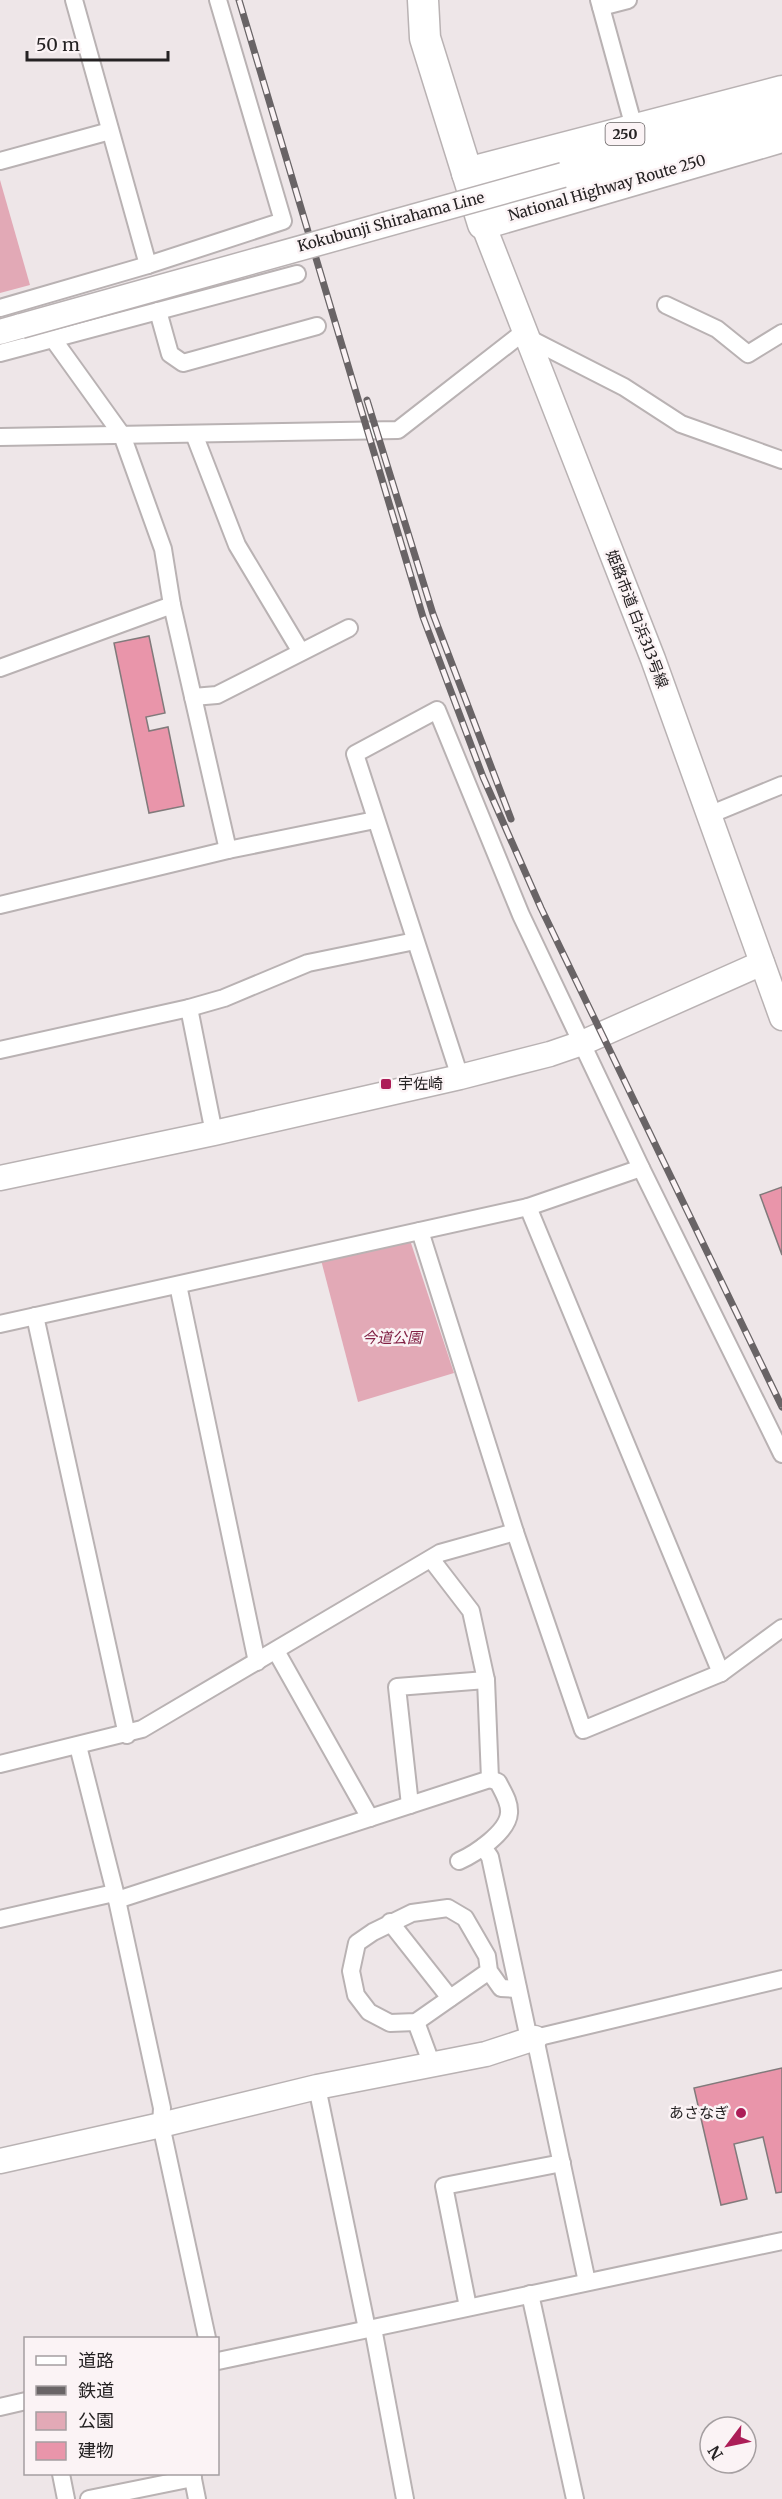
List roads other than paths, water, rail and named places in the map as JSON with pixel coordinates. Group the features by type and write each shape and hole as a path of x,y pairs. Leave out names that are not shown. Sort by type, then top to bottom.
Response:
{"highway":[{"path":"423,0 425,38 483,224"},
{"name":"250","path":"467,174 782,92"},
{"name":"National Highway Route 250","path":"483,224 782,137"}],"street":[{"path":"74,0 148,265"},
{"path":"0,308 148,265 283,221 218,0"},
{"path":"628,0 600,4 635,131"},
{"name":"Kokubunji Shirahama Line","path":"10,329 782,114"},
{"path":"0,161 110,131"},
{"name":"姫路市道 白浜313号線","path":"483,224 649,648 782,1018"},
{"path":"0,353 297,274"},
{"path":"666,305 717,330 748,354 782,333"},
{"path":"158,311 170,354 183,363 317,326"},
{"path":"0,437 398,430 526,334 624,387 681,424 782,460"},
{"path":"53,339 122,435 163,549 172,605 228,850"},
{"path":"194,434 237,545 302,652"},
{"path":"0,668 172,605"},
{"path":"193,697 217,695 349,628"},
{"path":"460,1077 355,754 437,710 521,915 640,1168 782,1454"},
{"path":"709,815 782,785"},
{"path":"0,905 228,850 375,820"},
{"path":"0,1050 189,1008 224,998 308,963 415,941"},
{"path":"0,1178 214,1133 460,1077 582,1043 762,963"},
{"path":"189,1008 214,1133"},
{"path":"0,1324 528,1207 640,1168"},
{"path":"528,1207 721,1672"},
{"path":"420,1231 514,1532 583,1730 721,1672 782,1628"},
{"path":"177,1285 257,1662"},
{"path":"35,1316 127,1734"},
{"path":"0,1764 142,1729 440,1553 514,1532"},
{"path":"431,1559 471,1611 486,1680 490,1779"},
{"path":"276,1651 370,1818"},
{"path":"410,1805 397,1687 486,1680"},
{"path":"78,1746 116,1897 162,2108 161,2125 207,2337"},
{"path":"0,1919 116,1897 490,1779 498,1782 507,1800 509,1814 502,1828 483,1847 459,1861"},
{"path":"483,1847 490,1857 518,1989 562,2163 587,2282"},
{"path":"489,1971 416,2022 390,2023 369,2012 356,1995 351,1971 357,1943 412,1913 448,1908 465,1918 475,1932 487,1956 489,1971 501,1988 518,1989"},
{"path":"390,1923 450,1998"},
{"path":"0,2161 317,2087 486,2054 532,2038 782,1979"},
{"path":"416,2022 432,2065"},
{"path":"317,2087 405,2499"},
{"path":"468,2307 444,2186 562,2163"},
{"path":"219,2361 782,2241"},
{"path":"530,2294 575,2499"},
{"path":"0,2407 24,2401"},
{"path":"61,2475 66,2499"},
{"path":"89,2499 192,2476 197,2499"}],"railway":[{"path":"239,0 423,617 483,777 541,908 782,1407"},
{"path":"367,400 433,614 511,819"}],"place":[{"name":"宇佐崎","path":"386,1084"},
{"name":"あさなぎ","path":"741,2113"}],"park label":[{"name":"今道公園","path":"392,1338"}]}
